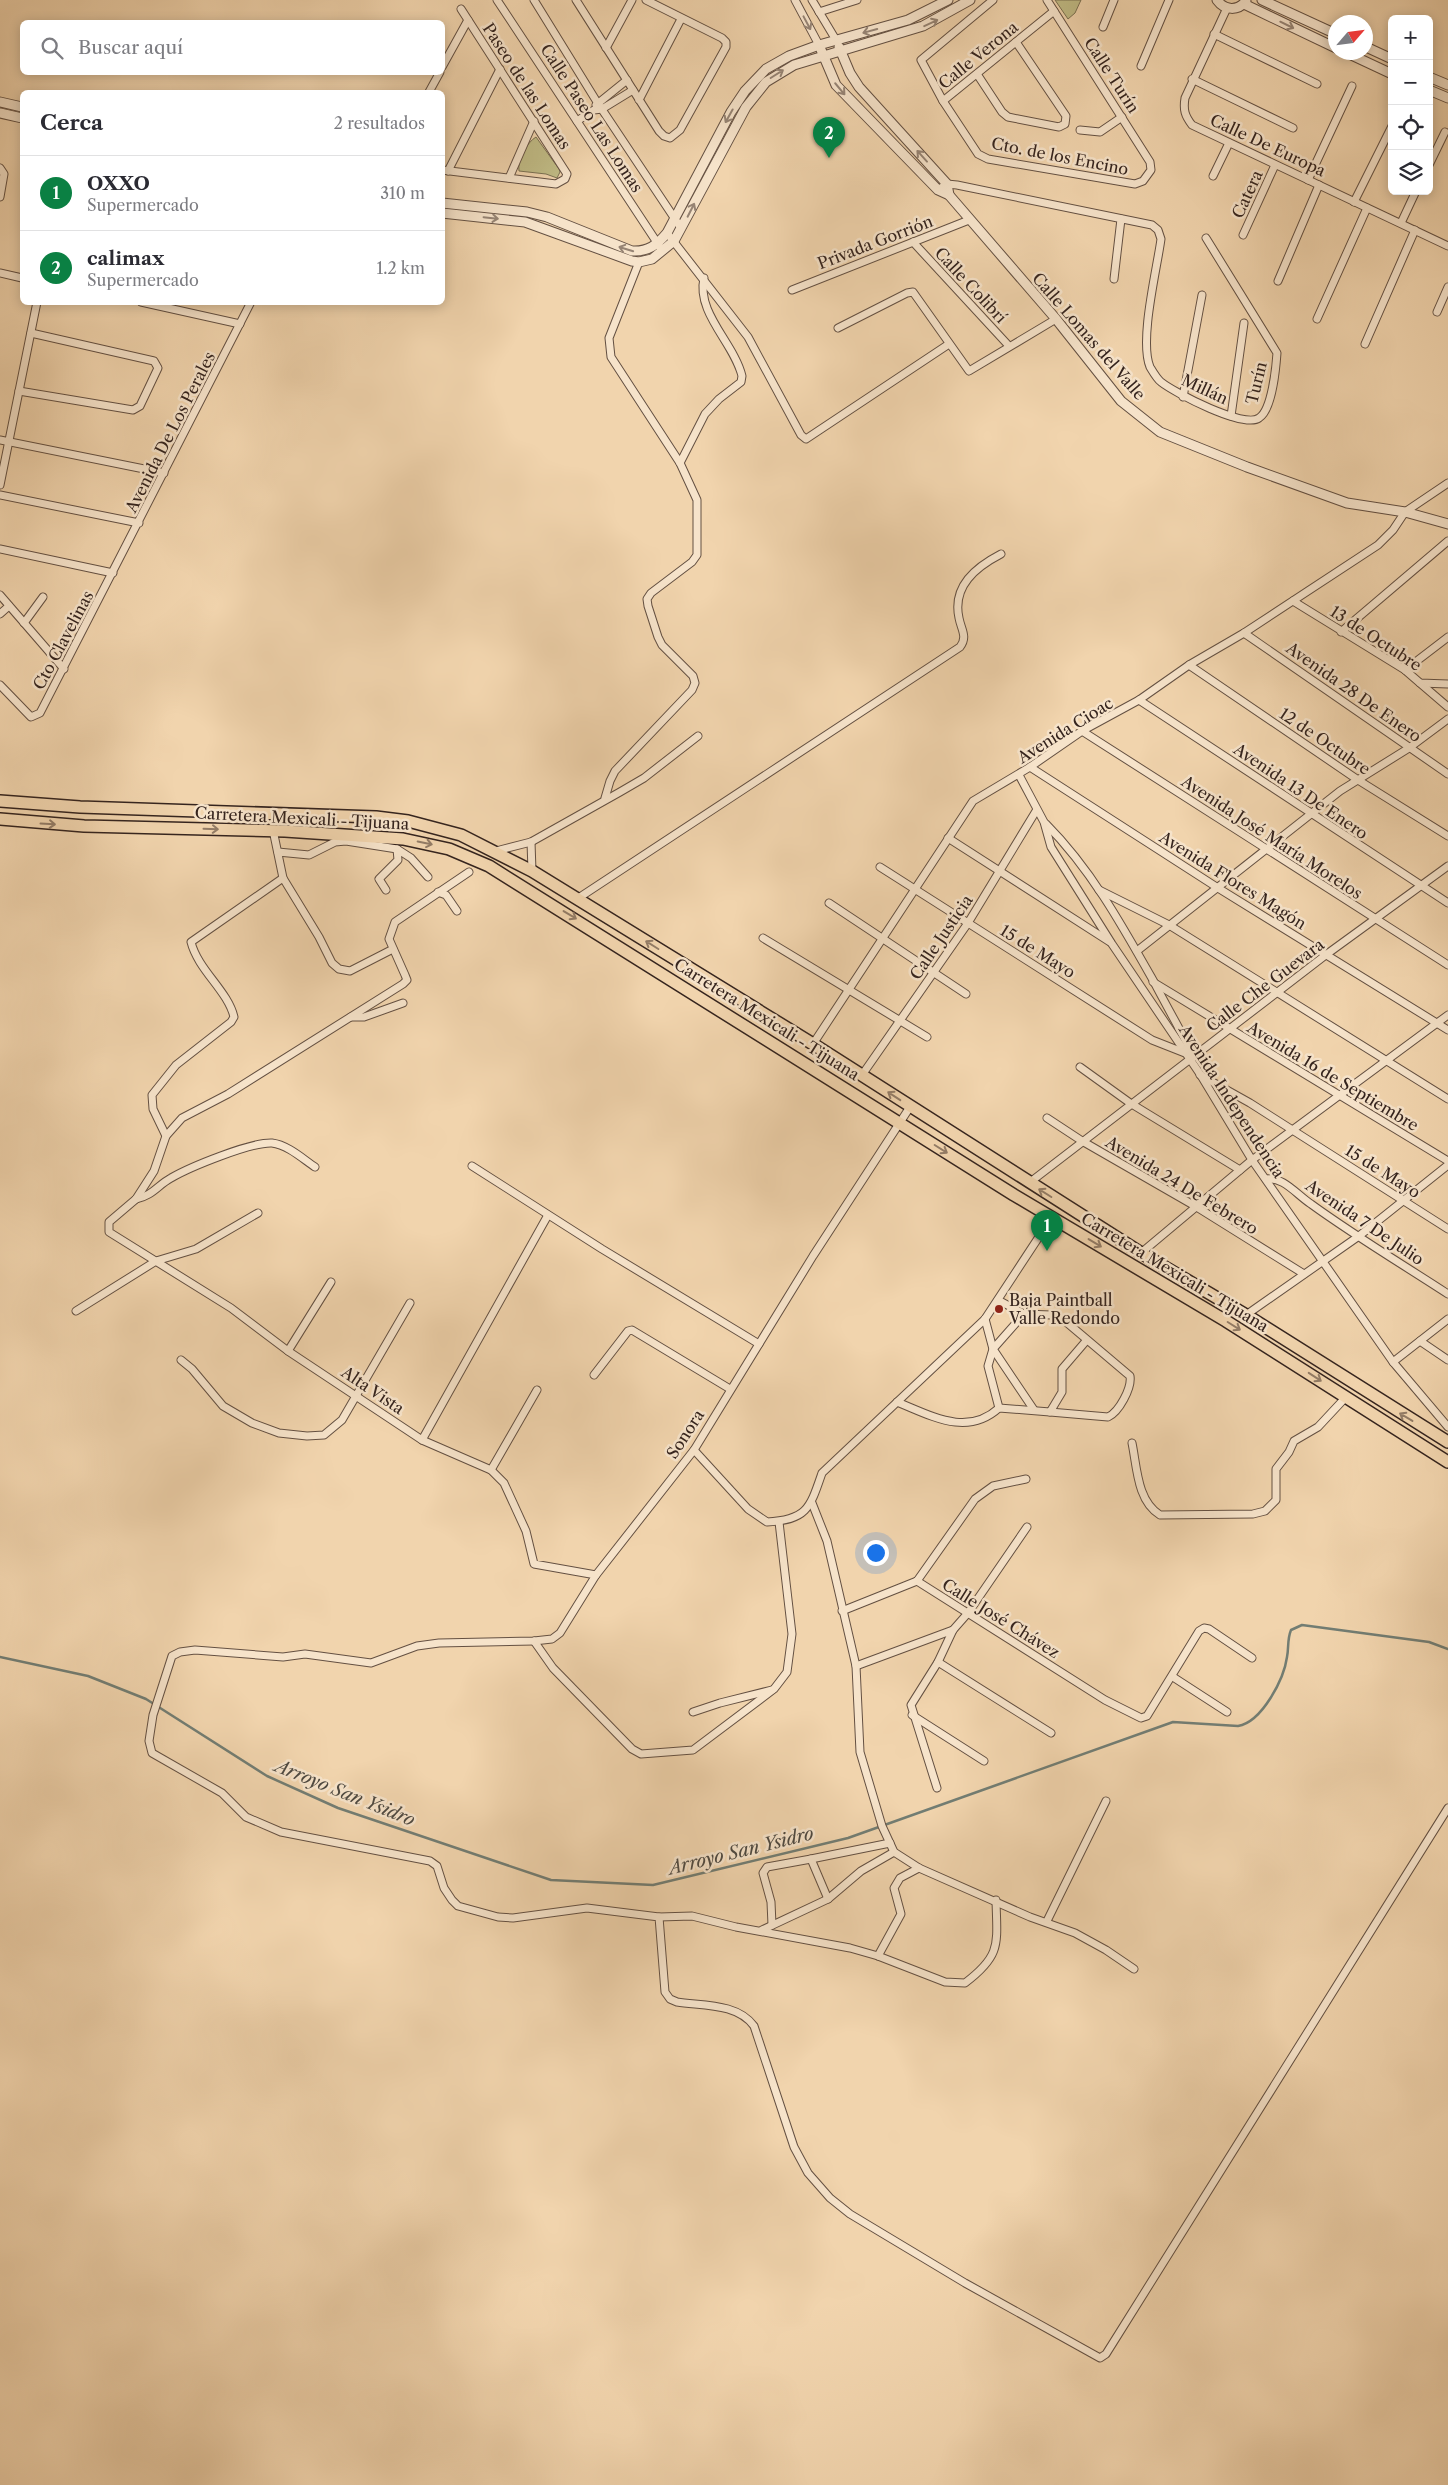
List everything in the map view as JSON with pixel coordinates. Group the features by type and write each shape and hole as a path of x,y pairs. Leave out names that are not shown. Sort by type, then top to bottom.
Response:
{"main road":[{"name":"Carretera Mexicali - Tijuana","path":"0,801 80,807 376,817 408,821 443,829 496,851 578,898 813,1044 1029,1183 1141,1253 1246,1315 1448,1442"},
{"name":"Carretera Mexicali - Tijuana","path":"0,819 84,826 273,830 358,835 426,842 489,866 858,1095 900,1124 1226,1321 1448,1462"}],"street":[{"name":"Calle Paseo Las Lomas","path":"497,0 664,252"},
{"path":"534,0 597,102 681,228"},
{"path":"576,0 659,131 664,136 670,138 676,136 680,130 726,47 726,42 722,38 646,0"},
{"path":"606,48 632,0"},
{"name":"Calle Lomas del Valle","path":"795,0 824,55 828,72 836,85 938,190 949,195 1056,319 1121,401 1160,432 1346,503 1404,512 1448,524"},
{"path":"812,0 836,40 850,73 859,87 947,184 1121,218 1114,279"},
{"path":"819,12 857,0"},
{"path":"445,203 528,212 547,217 632,251 646,250 658,243 666,233 745,91 766,69 819,45 899,23 948,0"},
{"path":"445,213 525,222 639,262 652,259 664,252 674,241 754,95 766,82 779,72 824,55 923,26 970,0"},
{"name":"Cto. de los Encino","path":"992,0 923,55 920,60 943,101 978,154 988,160 1135,184 1143,181 1151,166"},
{"name":"Calle Turín","path":"1047,0 1151,166"},
{"path":"1104,27 1114,0"},
{"path":"1141,66 1169,0"},
{"path":"1217,0 1227,8 1239,7 1245,2 1328,44"},
{"path":"1262,0 1328,30"},
{"name":"Calle De Europa","path":"1227,8 1192,79 1185,98 1186,118 1192,125 1448,245"},
{"name":"Paseo de las Lomas","path":"461,9 565,169 565,179 556,184 509,178"},
{"name":"Calle Verona","path":"943,101 1054,11"},
{"path":"639,100 682,19"},
{"path":"445,62 468,20"},
{"path":"1214,34 1317,84"},
{"path":"977,74 1008,118 1059,127 1065,124 1066,116 1016,42"},
{"path":"1373,50 1388,57"},
{"path":"1362,60 1388,72"},
{"path":"500,69 445,171 509,178 534,121"},
{"path":"430,90 438,75"},
{"path":"1192,79 1293,128"},
{"path":"1433,79 1448,85"},
{"path":"594,110 597,102 626,80"},
{"path":"1308,180 1352,86"},
{"path":"577,120 594,110 602,109 633,90"},
{"path":"1433,92 1448,98"},
{"path":"0,102 20,107"},
{"path":"0,113 20,118"},
{"path":"1080,130 1100,132 1122,117"},
{"path":"1433,156 1445,132"},
{"path":"1354,202 1388,134"},
{"path":"1213,176 1229,142"},
{"name":"Catera","path":"1243,234 1275,165"},
{"path":"0,196 4,174 1,169"},
{"path":"938,190 947,184"},
{"name":"Calle Lomas del Valle","path":"947,184 949,195"},
{"path":"1278,281 1319,185"},
{"path":"1401,224 1414,195"},
{"path":"1317,319 1367,208"},
{"name":"Millán","path":"1121,218 1152,225 1158,230 1161,239 1145,346 1150,366 1159,381 1183,397 1231,416 1252,420 1259,419"},
{"name":"Privada Gorrión","path":"792,290 969,220"},
{"path":"1365,344 1415,230"},
{"path":"666,233 704,278 756,348 801,435 806,439 949,344"},
{"name":"Turín","path":"1206,238 1277,353 1276,375 1264,413 1259,419"},
{"name":"Calle Colibrí","path":"913,242 1009,346"},
{"path":"606,798 610,781 615,771 692,690 695,683 694,676 662,645 647,599 651,593 692,562 697,555 697,500 680,463 611,358 609,350 610,338 639,262"},
{"path":"0,273 20,278"},
{"path":"680,463 705,414 718,399 741,382 742,376 706,304 701,290 704,278"},
{"path":"1437,312 1448,287"},
{"path":"838,328 890,301 913,292 969,371 1056,319"},
{"path":"1183,397 1202,295"},
{"path":"0,485 36,305"},
{"path":"154,305 240,324"},
{"name":"Avenida De Los Perales","path":"113,573 250,305"},
{"path":"1231,416 1244,323"},
{"path":"19,391 133,410 140,406 158,368 154,362 31,333"},
{"path":"0,440 164,473"},
{"path":"1404,512 1448,483"},
{"path":"0,495 139,523"},
{"name":"Avenida Cioac","path":"813,1044 884,939 973,801 1019,775 1082,731 1139,700 1188,665 1244,633 1378,545 1393,530 1404,512"},
{"path":"1341,632 1448,540"},
{"path":"0,549 113,573"},
{"path":"578,898 960,647 964,642 964,636 958,617 958,603 966,579 979,566 1001,554"},
{"name":"Cto Clavelinas","path":"0,685 28,715 34,717 40,713 113,573"},
{"path":"0,595 64,669"},
{"path":"24,623 43,597"},
{"name":"13 de Octubre","path":"1293,601 1405,670 1420,683 1448,684"},
{"path":"0,614 9,606"},
{"name":"Avenida 28 De Enero","path":"1244,633 1448,774"},
{"path":"1405,670 1448,637"},
{"name":"12 de Octubre","path":"1188,665 1358,780 1448,836"},
{"path":"1420,683 1448,707"},
{"name":"Avenida 13 De Enero","path":"1139,700 1419,886 1448,903"},
{"path":"1137,951 1340,791 1409,748 1448,720"},
{"name":"Avenida José María Morelos","path":"1082,731 1448,965"},
{"path":"496,851 531,842 644,778 698,736"},
{"name":"Avenida Flores Magón","path":"1030,767 1218,888 1448,1030"},
{"name":"Avenida Independencia","path":"1019,775 1036,811 1044,822 1052,847 1112,944 1185,1053 1192,1059 1252,1160 1324,1260 1393,1362 1448,1427"},
{"name":"Calle Justicia","path":"862,1075 968,923 1036,811"},
{"path":"1044,822 1066,845 1099,890 1137,951 1192,1059"},
{"path":"273,830 283,878 319,936 332,963 339,969 350,970 358,968 393,949"},
{"path":"948,838 1112,944"},
{"path":"278,852 309,855 335,842 346,840 397,849 411,858 428,877"},
{"path":"531,842 532,871"},
{"path":"386,890 379,879 398,860 397,849"},
{"name":"15 de Mayo","path":"880,866 1152,1040 1185,1053"},
{"name":"Calle Che Guevara","path":"1029,1183 1130,1103 1192,1059 1326,954 1448,866"},
{"path":"136,1199 154,1172 166,1136 182,1118 228,1094 403,984 407,980 389,938 395,922 469,872"},
{"path":"166,1136 153,1109 152,1095 176,1065 231,1022 234,1017 233,1010 211,979 191,942 283,878"},
{"path":"1099,890 1168,925 1448,1099"},
{"path":"438,892 446,895 457,911"},
{"path":"829,903 966,994"},
{"path":"764,938 848,991 927,1037"},
{"name":"Avenida 16 de Septiembre","path":"1154,982 1228,1029 1448,1161"},
{"path":"351,1017 364,1017 403,1003"},
{"path":"1141,1253 1252,1160 1448,1015"},
{"path":"1080,1067 1130,1103 1240,1170"},
{"name":"15 de Mayo","path":"1200,1074 1292,1130 1448,1230"},
{"name":"Sonora","path":"659,1917 588,1908 513,1918 458,1906 447,1893 437,1866 430,1861 281,1832 246,1817 222,1794 152,1753 149,1740 153,1715 172,1656 180,1652 195,1650 283,1656 305,1654 371,1662 402,1653 417,1646 439,1643 534,1641 552,1639 560,1633 596,1575 694,1450 730,1389 910,1107"},
{"name":"Avenida 24 De Febrero","path":"1047,1118 1082,1141 1195,1206 1304,1274"},
{"path":"136,1199 152,1194 170,1179 189,1169 259,1145 272,1143 280,1145 316,1167"},
{"path":"1246,1315 1359,1236 1448,1165"},
{"path":"472,1166 548,1215 759,1344"},
{"name":"Avenida 7 De Julio","path":"1266,1179 1272,1178 1283,1182 1308,1203 1448,1294"},
{"name":"Alta Vista","path":"136,1199 109,1222 110,1232 231,1308 288,1351 422,1440 476,1461 491,1470 504,1483 526,1531 534,1564 596,1575"},
{"path":"76,1311 156,1261 196,1249 258,1213"},
{"path":"422,1440 548,1215"},
{"path":"694,1450 748,1508 767,1522 779,1522 795,1518 812,1503 822,1473 985,1319 1052,1217"},
{"path":"288,1351 331,1282"},
{"path":"897,1402 954,1423 983,1420 999,1408 1108,1417 1115,1412 1131,1382 1127,1372 1086,1341 1080,1333 1065,1321 1050,1315 1024,1314 998,1300"},
{"path":"181,1360 192,1369 223,1406 252,1423 279,1433 307,1436 324,1435 342,1420 410,1303"},
{"path":"999,1408 988,1366 993,1349 1024,1314"},
{"path":"985,1319 993,1349 1034,1410"},
{"path":"1393,1362 1448,1319"},
{"path":"594,1375 628,1331 632,1330 730,1389"},
{"path":"1050,1412 1062,1392 1062,1369 1086,1341"},
{"path":"1420,1341 1448,1360"},
{"path":"491,1470 537,1390"},
{"path":"1132,1443 1144,1500 1151,1509 1160,1515 1226,1516 1259,1513 1273,1506 1276,1500 1276,1469 1289,1452 1294,1441 1318,1427 1346,1397"},
{"path":"917,1581 975,1499 993,1486 1026,1479"},
{"path":"812,1503 826,1540 856,1666 860,1752 882,1826 894,1852 919,1868 996,1900 1030,1917 1047,1921 1106,1950 1134,1969"},
{"path":"534,1641 553,1668 623,1741 641,1754 693,1750 774,1690 787,1672 792,1634 779,1522"},
{"path":"937,1788 912,1715 911,1705 938,1662 954,1630 968,1613 1027,1527"},
{"name":"Calle José Chávez","path":"842,1611 917,1581 1105,1700 1141,1718 1147,1716 1172,1677"},
{"path":"1228,1712 1172,1677 1199,1631 1204,1628 1252,1658"},
{"path":"856,1666 954,1630"},
{"path":"938,1662 1051,1733"},
{"path":"693,1712 720,1703 774,1690"},
{"path":"912,1715 984,1761"},
{"path":"1047,1921 1106,1801"},
{"path":"996,1900 997,1945 984,1968 965,1983 945,1982 878,1956 762,1930 736,1927 692,1916 659,1917 665,1992 670,1999 677,2002 730,2010 739,2012 747,2017 754,2026 794,2147 808,2173 830,2198 850,2214 965,2283 1100,2358 1106,2354 1448,1808"},
{"path":"772,1925 771,1902 764,1869 890,1843"},
{"path":"762,1930 828,1899 861,1871 894,1852"},
{"path":"811,1859 828,1899"},
{"path":"878,1956 901,1914 894,1888 900,1878 919,1868"}],"shaded area":[{"path":"1055,0 1081,0 1075,13 1068,19"},
{"path":"536,137 559,169 560,172 557,178 546,174 519,171 523,152"}],"waterway":[{"name":"Arroyo San Ysidro","path":"0,1657 88,1676 146,1699 267,1776 338,1808 551,1880 653,1885 848,1838 1173,1722 1238,1726 1247,1723 1263,1708 1277,1687 1285,1666 1291,1630 1302,1625 1429,1642 1448,1649"}],"place":[{"name":"calimax","path":"829,158"},
{"name":"OXXO","path":"1047,1251"},
{"name":"Baja Paintball Valle Redondo","path":"999,1309"}]}
